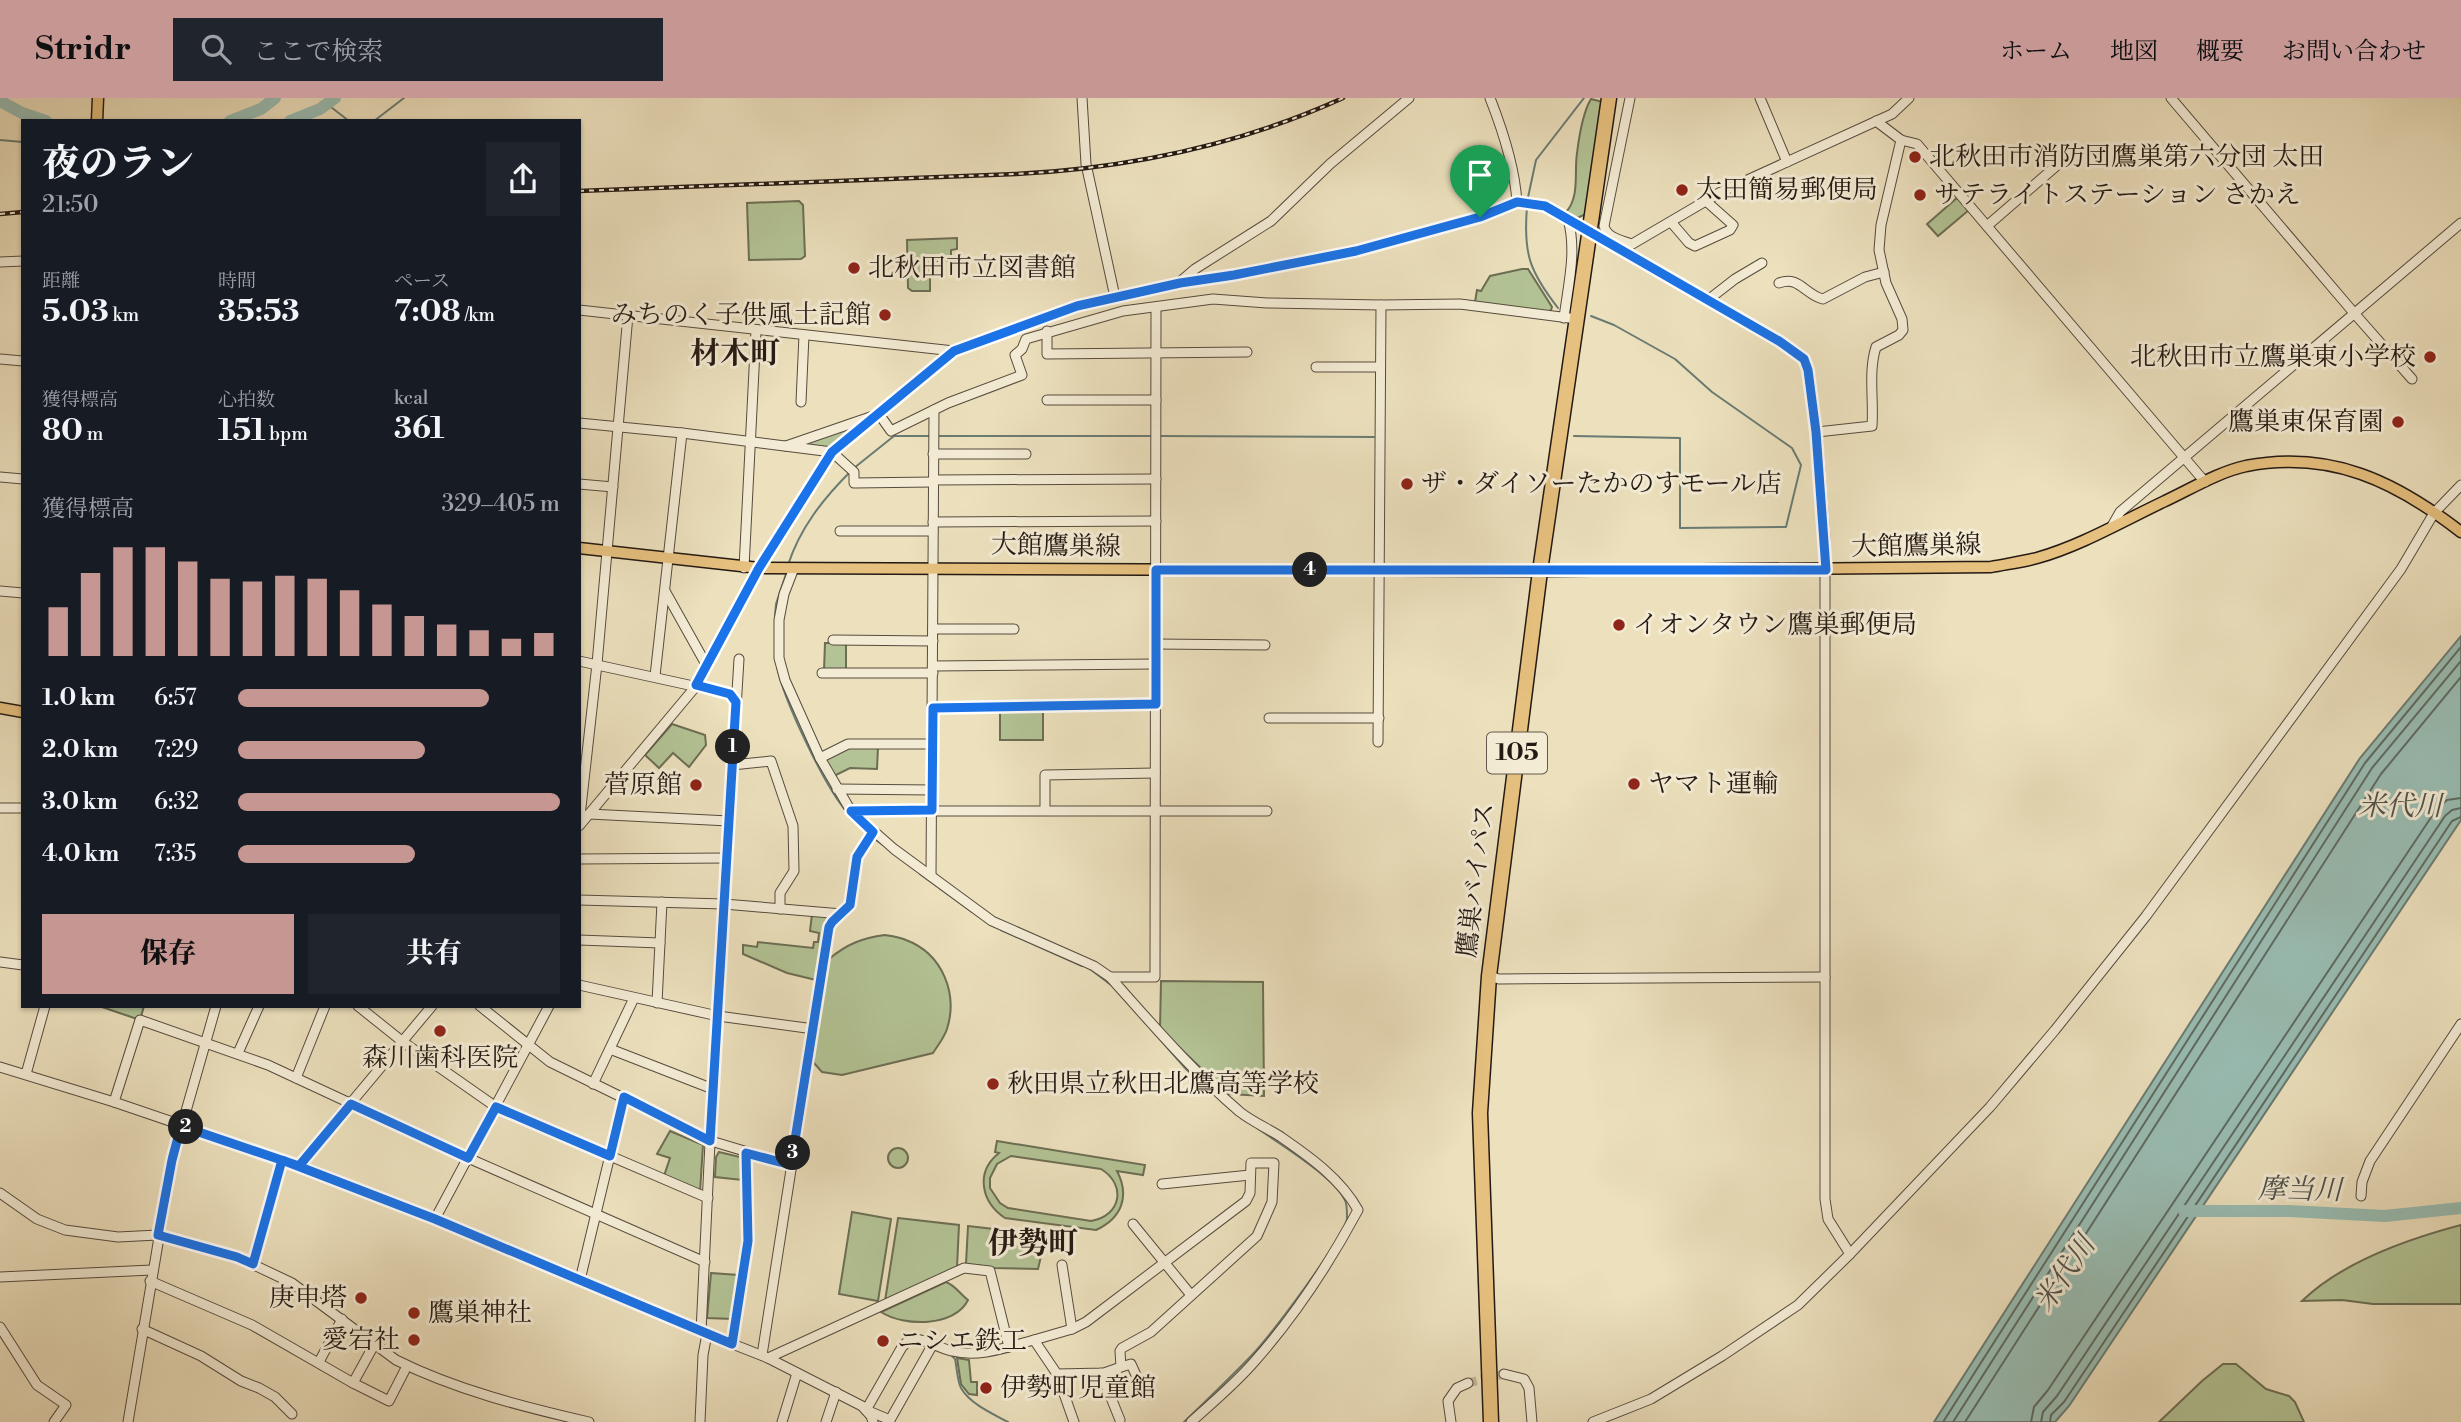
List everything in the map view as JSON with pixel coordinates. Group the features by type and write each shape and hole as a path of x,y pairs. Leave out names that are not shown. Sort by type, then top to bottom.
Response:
{"highway":[{"name":"鷹巣バイパス","path":"1490,1417 1480,1113 1489,976 1570,319 1591,233 1609,98"}],"main road":[{"name":"大館鷹巣線","path":"581,548 744,568 1540,571 1991,567 2050,554 2244,466 2279,462 2313,462 2364,473 2399,490 2458,529"},
{"path":"0,708 21,712"}],"street":[{"path":"1082,98 1086,164 1115,297"},
{"path":"1180,283 1195,269 1271,220 1330,164 1409,98"},
{"path":"1490,98 1500,124 1516,185 1517,202"},
{"path":"1630,98 1604,226 1612,237 1631,244"},
{"path":"1760,98 1787,162"},
{"path":"1622,250 1706,201 1892,114 1909,98"},
{"path":"2171,98 2412,379"},
{"path":"1876,121 1901,140 1917,144 2205,482"},
{"path":"1816,432 1872,426 1871,361 1876,347 1903,330 1902,319 1886,283 1879,250 1881,226 1901,140"},
{"path":"1987,226 2070,154"},
{"path":"1671,222 1689,243 1695,246 1730,230 1732,225 1706,201"},
{"path":"581,824 696,685 759,568 832,452 954,351 1051,314 1115,297 1356,251 1462,223 1517,202 1545,206 1779,341 1804,359 1808,370 1816,432 1826,570 1825,1208 1833,1228 1850,1254"},
{"path":"879,414 891,431 933,410 1022,375 1015,355 1022,349 1026,339 1047,331 1132,310 1213,299 1268,303 1460,304 1570,319 1573,257 1568,219"},
{"path":"2112,526 2120,512 2461,223"},
{"path":"0,262 21,261"},
{"path":"1708,300 1762,263"},
{"path":"1779,283 1791,280 1818,299 1823,299 1865,277 1884,272"},
{"path":"1130,295 1132,310"},
{"path":"1378,742 1381,305"},
{"path":"1110,976 1154,977 1156,307"},
{"path":"581,310 954,351"},
{"path":"581,809 597,664 628,315"},
{"path":"744,568 756,330"},
{"path":"1047,331 1047,354 1247,352"},
{"path":"801,402 804,335"},
{"path":"0,359 21,361"},
{"path":"1317,367 1380,367"},
{"path":"1047,400 1156,400"},
{"path":"930,876 933,410"},
{"path":"786,446 879,414"},
{"path":"581,423 832,452 852,469 854,483 1156,479"},
{"path":"655,676 682,433"},
{"path":"933,454 1026,454"},
{"path":"0,477 21,479"},
{"path":"581,484 613,487"},
{"path":"1593,1422 1651,1399 1798,1305 1850,1254 2020,1073 2146,916 2401,569 2434,513 2461,485"},
{"path":"840,531 1156,521"},
{"path":"790,568 779,620 779,658 785,680 837,789 871,834 992,921 1094,966 1110,976 1205,1081 1242,1114 1280,1137 1330,1175 1348,1193 1358,1210 1331,1258 1254,1362 1191,1422"},
{"path":"0,591 21,593"},
{"path":"665,591 708,666"},
{"path":"933,629 1014,629"},
{"path":"833,639 933,641"},
{"path":"1156,644 1265,645"},
{"path":"700,1422 710,1141 739,659"},
{"path":"581,661 696,685 730,694 736,702"},
{"path":"822,673 1155,664"},
{"path":"933,708 1156,704"},
{"path":"1269,718 1379,718"},
{"path":"820,758 848,744 932,744"},
{"path":"732,765 771,761 776,775 793,827 794,871 780,893 780,909"},
{"path":"1045,810 1045,775 1155,773"},
{"path":"837,789 932,790"},
{"path":"0,808 21,808"},
{"path":"851,811 1267,811"},
{"path":"589,814 729,821"},
{"path":"765,1357 791,1165 829,927 850,905 857,857 871,834"},
{"path":"581,859 727,858"},
{"path":"581,900 724,904 842,914"},
{"path":"657,1003 662,902"},
{"path":"581,940 660,943"},
{"path":"0,962 21,965"},
{"path":"1489,976 1499,979 1825,977"},
{"path":"581,985 718,1016 814,1028"},
{"path":"593,1084 634,998"},
{"path":"26,1074 44,1008"},
{"path":"128,1422 172,1160 215,1008"},
{"path":"238,1053 258,1008"},
{"path":"296,1078 325,1008"},
{"path":"360,1008 403,1042 496,1107 708,1198"},
{"path":"299,1166 430,1008"},
{"path":"482,1008 550,1062 593,1084 710,1141 791,1165"},
{"path":"435,1219 548,1008"},
{"path":"114,1102 140,1020 238,1053 705,1262"},
{"path":"2361,1196 2362,1182 2370,1161 2461,1024"},
{"path":"610,1049 713,1089"},
{"path":"0,1067 114,1102 282,1160 435,1219 765,1357 890,1420 933,1344"},
{"path":"580,1280 624,1097"},
{"path":"732,1344 748,1241 746,1153"},
{"path":"253,1264 282,1160"},
{"path":"866,1410 902,1346 910,1339 921,1338 950,1351 976,1355 1072,1329 1086,1322 1246,1201 1250,1193 1251,1163 1274,1163 1272,1202 1257,1236 1151,1332 1122,1348 1121,1367"},
{"path":"1162,1184 1250,1175"},
{"path":"0,1194 37,1219 65,1230 118,1237 158,1235 237,1257 292,1283 374,1345 407,1366 461,1388 589,1422"},
{"path":"1133,1224 1191,1295"},
{"path":"1062,1265 1072,1329"},
{"path":"765,1357 964,1268 989,1270 1009,1347"},
{"path":"0,1277 152,1270"},
{"path":"150,1281 252,1325 389,1401 407,1366"},
{"path":"319,1362 342,1319"},
{"path":"0,1327 37,1385 66,1405 54,1422"},
{"path":"142,1329 201,1356 241,1381 260,1388 275,1397 292,1414"},
{"path":"1034,1340 1057,1374 1074,1422"},
{"path":"353,1383 374,1345"},
{"path":"1057,1374 1101,1373 1131,1364 1141,1385"},
{"path":"782,1422 797,1373"},
{"path":"1101,1373 1120,1420"},
{"path":"1504,1374 1524,1379 1529,1388 1532,1422"},
{"path":"1451,1422 1448,1401 1457,1388 1468,1383"},
{"path":"827,1422 836,1392"},
{"path":"866,1410 873,1422"}],"green space":[{"path":"1591,99 1603,102 1586,214 1575,219 1566,212 1575,192 1579,140"},
{"path":"1958,197 1969,210 1938,236 1927,224"},
{"path":"799,201 803,205 805,256 801,259 749,260 747,203"},
{"path":"957,238 957,249 951,250 951,261 930,261 930,291 912,291 908,288 907,240"},
{"path":"1528,269 1552,307 1551,310 1546,313 1475,302 1477,290 1481,291 1490,276"},
{"path":"879,414 832,452 786,446"},
{"path":"825,643 846,643 846,670 824,670"},
{"path":"1000,709 1043,709 1043,740 1000,740"},
{"path":"672,724 705,735 706,745 689,767 673,753 659,768 645,755"},
{"path":"848,747 878,747 877,769 850,768 834,776 824,759"},
{"path":"812,914 836,915 826,928 816,980 787,973 743,954 743,945 757,947 758,942 813,948 814,942 818,942 819,933 810,931"},
{"path":"885,935 919,946 938,965 949,989 950,1016 946,1032 933,1053 842,1075 822,1072 814,1063 814,1055 829,959 855,942"},
{"path":"1161,981 1263,982 1264,1096 1228,1094 1160,1029"},
{"path":"105,1008 143,1008 140,1020"},
{"path":"670,1131 703,1145 700,1192 664,1176 670,1158 657,1154"},
{"path":"997,1141 1145,1165 1143,1175 1117,1171 1123,1189 1121,1205 1112,1219 1096,1230 1005,1218 991,1204 984,1187 986,1169 999,1153 995,1152","holes":["1011,1156 1101,1169 1115,1183 1117,1199 1109,1213 1091,1221 1008,1208 1000,1203 990,1188 990,1178 997,1164"]},
{"path":"898,1148 905,1151 908,1158 905,1165 898,1168 891,1165 888,1158 891,1151"},
{"path":"719,1152 740,1157 743,1165 742,1180 715,1177 716,1157"},
{"path":"852,1212 891,1219 878,1301 839,1294"},
{"path":"898,1218 959,1225 957,1267 885,1301"},
{"path":"2461,1225 2461,1304 2302,1301 2318,1287 2356,1264 2419,1237"},
{"path":"968,1226 1046,1235 1038,1269 992,1268 966,1264"},
{"path":"711,1273 738,1275 733,1319 707,1318"},
{"path":"946,1282 968,1300 952,1315 941,1320 915,1322 881,1312"},
{"path":"957,1358 969,1360 971,1382 977,1382 977,1395 969,1394 961,1384"},
{"path":"2223,1364 2236,1364 2266,1389 2289,1396 2295,1402 2304,1422 2159,1422"}],"water":[{"name":"米代川","path":"2461,636 2461,820 2069,1406 2055,1422 1934,1422 2360,758"}],"waterway":[{"path":"235,119 261,109 275,98"},
{"path":"295,119 320,109 335,98"},
{"path":"377,119 404,98"},
{"path":"1527,202 1536,160 1584,98"},
{"path":"0,101 40,119"},
{"path":"327,104 346,119"},
{"path":"0,140 21,142"},
{"path":"1527,207 1526,238 1531,262 1541,284 1558,308"},
{"path":"1574,436 1680,438 1680,528 1786,527 1801,465 1792,448 1712,392 1675,359 1614,325 1591,316"},
{"path":"854,468 894,436 932,436"},
{"path":"937,436 1152,436"},
{"path":"1158,436 1374,437"},
{"path":"788,565 813,515 850,472"},
{"path":"775,616 786,574"},
{"path":"775,632 775,658"},
{"path":"777,666 787,699 806,742 847,812"},
{"path":"850,816 869,834"},
{"path":"873,838 883,845"},
{"path":"920,874 972,912"},
{"path":"1001,930 1082,966"},
{"path":"1090,969 1111,985"},
{"path":"1136,1012 1186,1069 1206,1087"},
{"path":"1184,1422 1227,1381 1274,1329 1320,1266 1347,1219 1346,1203 1332,1183 1257,1128"},
{"name":"摩当川","path":"2184,1211 2289,1211 2385,1216 2461,1208"},
{"path":"952,1356 965,1394 982,1408 1008,1422"}],"tunnel":[{"path":"1468,1383 1504,1374"}],"railway":[{"path":"581,191 1016,174 1100,166 1142,160 1224,141 1304,115 1343,98"},
{"path":"0,214 21,212"}],"place":[{"name":"北秋田市消防団鷹巣第六分団 太田","path":"1915,157"},
{"name":"太田簡易郵便局","path":"1682,190"},
{"name":"サテライトステーション さかえ","path":"1920,195"},
{"name":"北秋田市立図書館","path":"854,268"},
{"name":"みちのく子供風土記館","path":"885,315"},
{"name":"北秋田市立鷹巣東小学校","path":"2430,357"},
{"name":"鷹巣東保育園","path":"2398,422"},
{"name":"ザ・ダイソーたかのすモール店","path":"1407,484"},
{"name":"イオンタウン鷹巣郵便局","path":"1619,625"},
{"name":"ヤマト運輸","path":"1634,784"},
{"name":"菅原館","path":"696,785"},
{"name":"森川歯科医院","path":"440,1031"},
{"name":"秋田県立秋田北鷹高等学校","path":"993,1084"},
{"name":"庚申塔","path":"361,1298"},
{"name":"鷹巣神社","path":"414,1313"},
{"name":"愛宕社","path":"414,1340"},
{"name":"ニシエ鉄工","path":"883,1341"},
{"name":"伊勢町児童館","path":"986,1388"}],"district":[{"name":"材木町","path":"735,354"},
{"name":"伊勢町","path":"1033,1244"}],"route":[{"path":"1480,217 1356,251 1180,283 1051,314 954,351 832,452 759,568 696,685 730,694 736,702 710,1141 624,1097 610,1156 496,1107 468,1158 351,1104 299,1166 181,1126 158,1235 253,1264 282,1160 299,1166 435,1219 732,1344 748,1241 746,1153 791,1165 829,927 850,905 857,857 873,832 851,811 932,810 933,708 1156,704 1156,570 1826,570 1816,432 1808,370 1804,359 1779,341 1545,206 1517,202 1480,217"}]}
